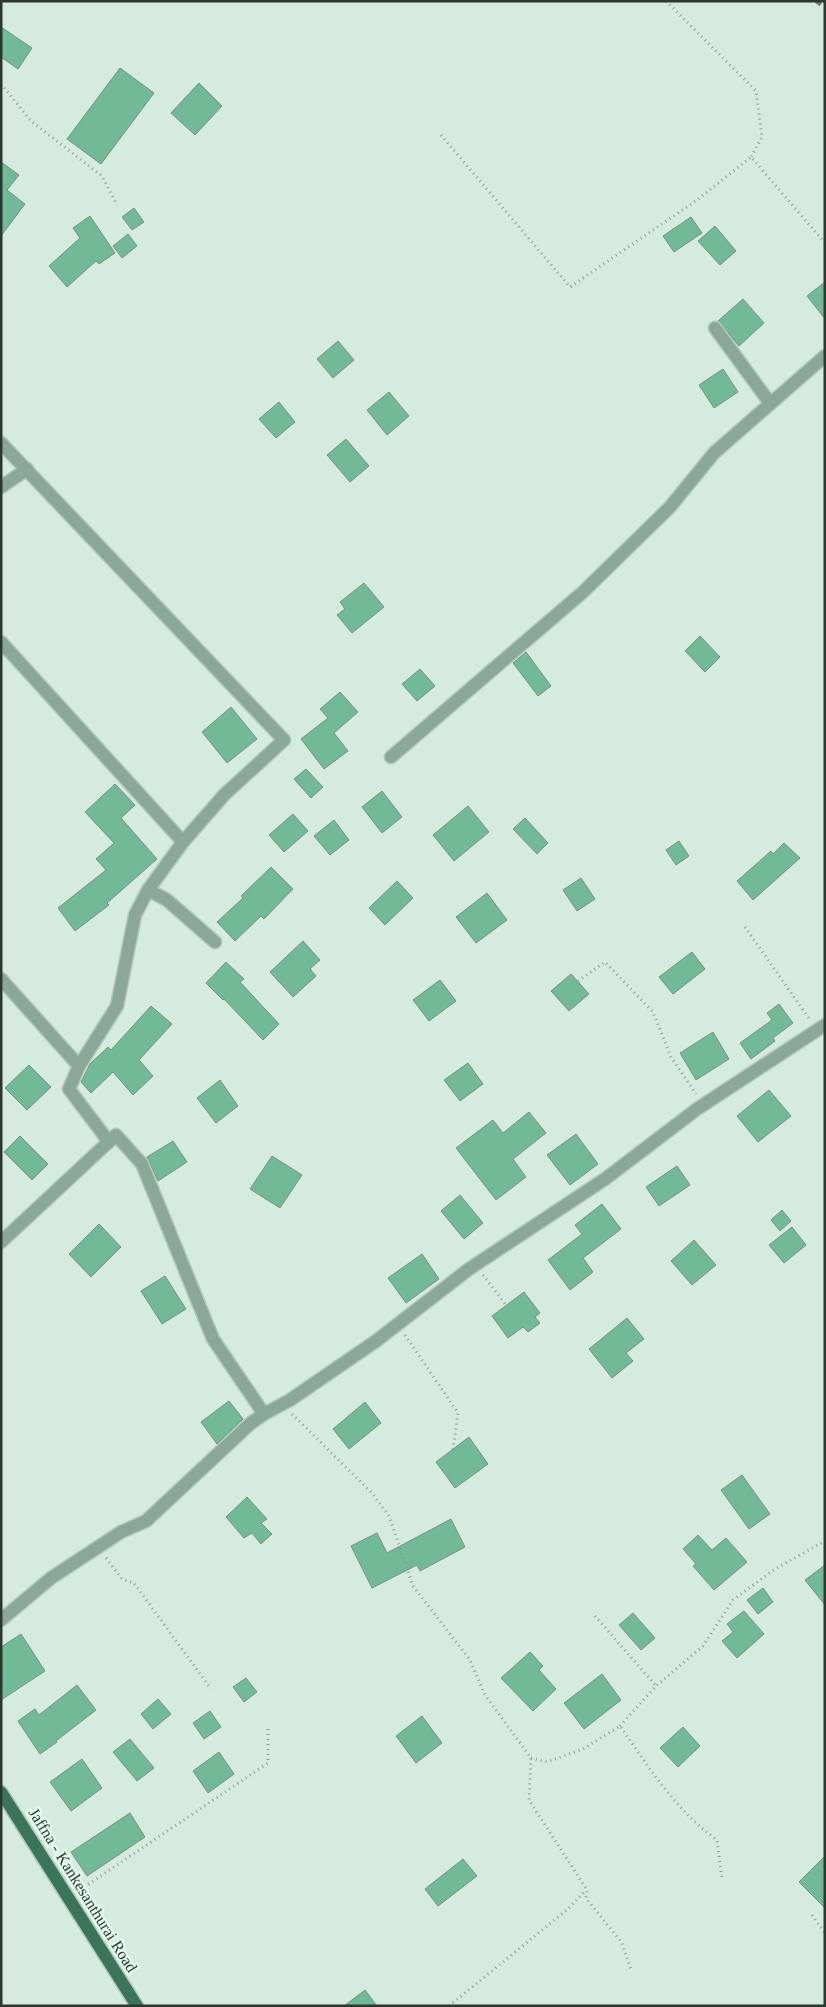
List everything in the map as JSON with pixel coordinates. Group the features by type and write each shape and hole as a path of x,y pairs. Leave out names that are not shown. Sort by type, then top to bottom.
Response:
{"main road":[{"name":"Jaffna - Kankesanthurai Road","path":"1,1792 137,2006"}],"street":[{"path":"715,328 770,403"},
{"path":"391,757 583,592 670,507 714,452 825,356"},
{"path":"1,443 284,740 224,794 183,842 148,890 134,915 117,1006 79,1066 69,1089 109,1142"},
{"path":"1,487 26,469"},
{"path":"1,642 183,842"},
{"path":"148,890 167,900 215,942"},
{"path":"1,979 79,1066"},
{"path":"1,1620 51,1578 121,1532 146,1521 251,1423 282,1404 397,1325 475,1265 605,1179 703,1105 821,1028"},
{"path":"1,1242 116,1135 142,1164 213,1339 264,1414"}],"path":[{"path":"441,135 570,287 696,200 751,158 762,137 756,92 666,1"},
{"path":"1,84 31,121 102,176 117,205"},
{"path":"751,158 825,242"},
{"path":"745,927 821,1028"},
{"path":"578,981 605,962 653,1012 672,1057 703,1105"},
{"path":"475,1265 506,1305"},
{"path":"397,1325 458,1413 453,1449"},
{"path":"282,1404 372,1493 389,1516 413,1586 470,1660 485,1695 532,1758 547,1762 583,1749 620,1726 656,1686 703,1646 733,1600 775,1569 825,1541"},
{"path":"98,1548 122,1579 134,1582 211,1689"},
{"path":"595,1616 656,1686"},
{"path":"620,1726 660,1784 700,1828 717,1840 722,1878"},
{"path":"69,1898 268,1763 268,1728"},
{"path":"532,1758 529,1800 587,1890 586,1898 622,1944 631,1970"},
{"path":"449,2006 568,1909 587,1890"},
{"path":"812,1915 825,1933"}],"building":[{"path":"1,27 32,48 18,69 1,57"},
{"path":"120,68 154,93 101,164 67,139"},
{"path":"199,83 222,106 195,135 171,113"},
{"path":"1,162 19,175 7,190 25,204 1,236"},
{"path":"134,208 144,222 132,230 122,217"},
{"path":"90,216 115,253 99,264 96,261 67,287 49,266 80,238 73,228"},
{"path":"691,217 702,233 674,252 663,236"},
{"path":"715,226 736,251 720,265 698,241"},
{"path":"128,234 137,246 122,258 113,246"},
{"path":"825,282 825,319 807,296"},
{"path":"743,299 764,323 739,346 718,321"},
{"path":"338,341 354,360 333,378 317,359"},
{"path":"723,369 738,392 714,408 699,385"},
{"path":"389,392 409,416 387,435 367,410"},
{"path":"279,402 295,422 276,438 259,419"},
{"path":"346,439 369,466 350,482 327,455"},
{"path":"364,583 384,607 352,633 337,615 345,609 340,602"},
{"path":"700,636 720,657 705,672 685,651"},
{"path":"526,652 551,686 538,696 513,663"},
{"path":"420,669 435,686 417,701 402,684"},
{"path":"340,692 358,712 334,733 348,751 324,769 301,739 328,718 320,709"},
{"path":"231,707 257,739 227,763 202,732"},
{"path":"306,769 323,787 311,798 294,779"},
{"path":"115,784 135,805 121,818 157,859 107,903 109,905 75,931 58,908 106,870 96,859 114,843 85,812"},
{"path":"382,791 402,817 382,833 362,807"},
{"path":"468,806 489,832 454,861 433,835"},
{"path":"293,814 308,831 284,852 269,835"},
{"path":"525,818 548,843 537,854 513,829"},
{"path":"334,820 349,840 330,855 314,836"},
{"path":"679,841 689,856 676,865 666,850"},
{"path":"784,843 800,858 753,900 737,881 771,851 773,854"},
{"path":"271,867 293,889 264,919 261,916 235,941 217,922 243,898 241,896"},
{"path":"581,878 595,899 577,911 563,890"},
{"path":"397,881 413,898 385,925 369,908"},
{"path":"487,893 507,920 476,943 456,917"},
{"path":"303,941 320,960 310,969 316,976 293,997 270,972"},
{"path":"692,952 705,969 673,994 659,977"},
{"path":"226,962 244,979 240,982 279,1024 263,1040 206,983"},
{"path":"571,974 589,994 569,1011 551,991"},
{"path":"440,980 456,1001 429,1021 413,1000"},
{"path":"779,1004 793,1023 773,1038 775,1041 751,1059 740,1043 772,1020 767,1013"},
{"path":"151,1006 172,1024 139,1060 153,1076 133,1095 113,1072 91,1093 81,1082 90,1064 108,1047 111,1050"},
{"path":"713,1032 729,1059 696,1080 680,1053"},
{"path":"468,1063 483,1084 460,1101 444,1080"},
{"path":"29,1065 51,1087 27,1110 5,1088"},
{"path":"220,1080 238,1106 216,1123 197,1098"},
{"path":"769,1090 791,1116 758,1142 737,1116"},
{"path":"529,1112 546,1133 513,1159 526,1177 496,1200 456,1148 493,1120 503,1133"},
{"path":"576,1134 598,1164 570,1185 547,1155"},
{"path":"20,1136 48,1164 32,1180 4,1152"},
{"path":"173,1141 187,1162 158,1181 147,1157"},
{"path":"272,1156 302,1175 280,1208 250,1189"},
{"path":"677,1166 690,1185 659,1206 646,1187"},
{"path":"460,1195 483,1223 464,1239 441,1211"},
{"path":"602,1204 621,1229 583,1258 593,1272 570,1290 548,1260 582,1234 575,1225"},
{"path":"782,1210 791,1221 780,1231 771,1220"},
{"path":"99,1224 121,1247 91,1277 69,1254"},
{"path":"792,1227 806,1245 784,1263 769,1245"},
{"path":"694,1240 716,1265 692,1285 671,1261"},
{"path":"422,1254 439,1279 406,1303 388,1278"},
{"path":"165,1276 186,1309 162,1324 141,1291"},
{"path":"524,1292 540,1313 535,1317 540,1323 528,1332 523,1327 508,1338 492,1316"},
{"path":"627,1318 644,1339 626,1353 633,1361 612,1378 589,1349"},
{"path":"229,1401 243,1419 217,1444 201,1422"},
{"path":"365,1402 381,1423 349,1449 333,1429"},
{"path":"469,1437 488,1464 455,1488 436,1462"},
{"path":"742,1475 770,1514 749,1529 721,1490"},
{"path":"247,1497 267,1519 261,1523 272,1534 261,1544 252,1533 244,1538 226,1517"},
{"path":"451,1519 465,1547 420,1571 417,1565 372,1588 351,1546 377,1533 387,1553"},
{"path":"698,1535 712,1550 726,1538 747,1562 714,1590 693,1566 696,1564 683,1549"},
{"path":"825,1565 825,1605 805,1580"},
{"path":"763,1588 773,1602 758,1614 747,1600"},
{"path":"744,1611 764,1634 737,1658 722,1641 733,1632 727,1624"},
{"path":"633,1613 655,1638 641,1650 619,1625"},
{"path":"21,1634 45,1671 1,1700 1,1647"},
{"path":"530,1652 543,1666 539,1670 556,1689 533,1711 501,1678"},
{"path":"602,1674 621,1700 584,1729 564,1703"},
{"path":"246,1678 257,1692 244,1702 233,1687"},
{"path":"77,1685 96,1710 40,1754 18,1721 35,1709 39,1715"},
{"path":"158,1699 171,1714 153,1729 141,1714"},
{"path":"210,1711 221,1727 204,1739 193,1723"},
{"path":"422,1716 442,1743 416,1763 396,1736"},
{"path":"683,1727 700,1746 678,1767 660,1748"},
{"path":"130,1739 154,1768 137,1781 113,1752"},
{"path":"219,1752 234,1774 208,1793 193,1771"},
{"path":"82,1759 102,1788 71,1811 50,1782"},
{"path":"130,1813 145,1837 87,1876 71,1852"},
{"path":"825,1856 825,1908 799,1882"},
{"path":"463,1859 477,1876 438,1906 425,1889"},
{"path":"365,1990 377,2006 344,2006"}],"railway":[{"path":"816,1 825,8"}]}
